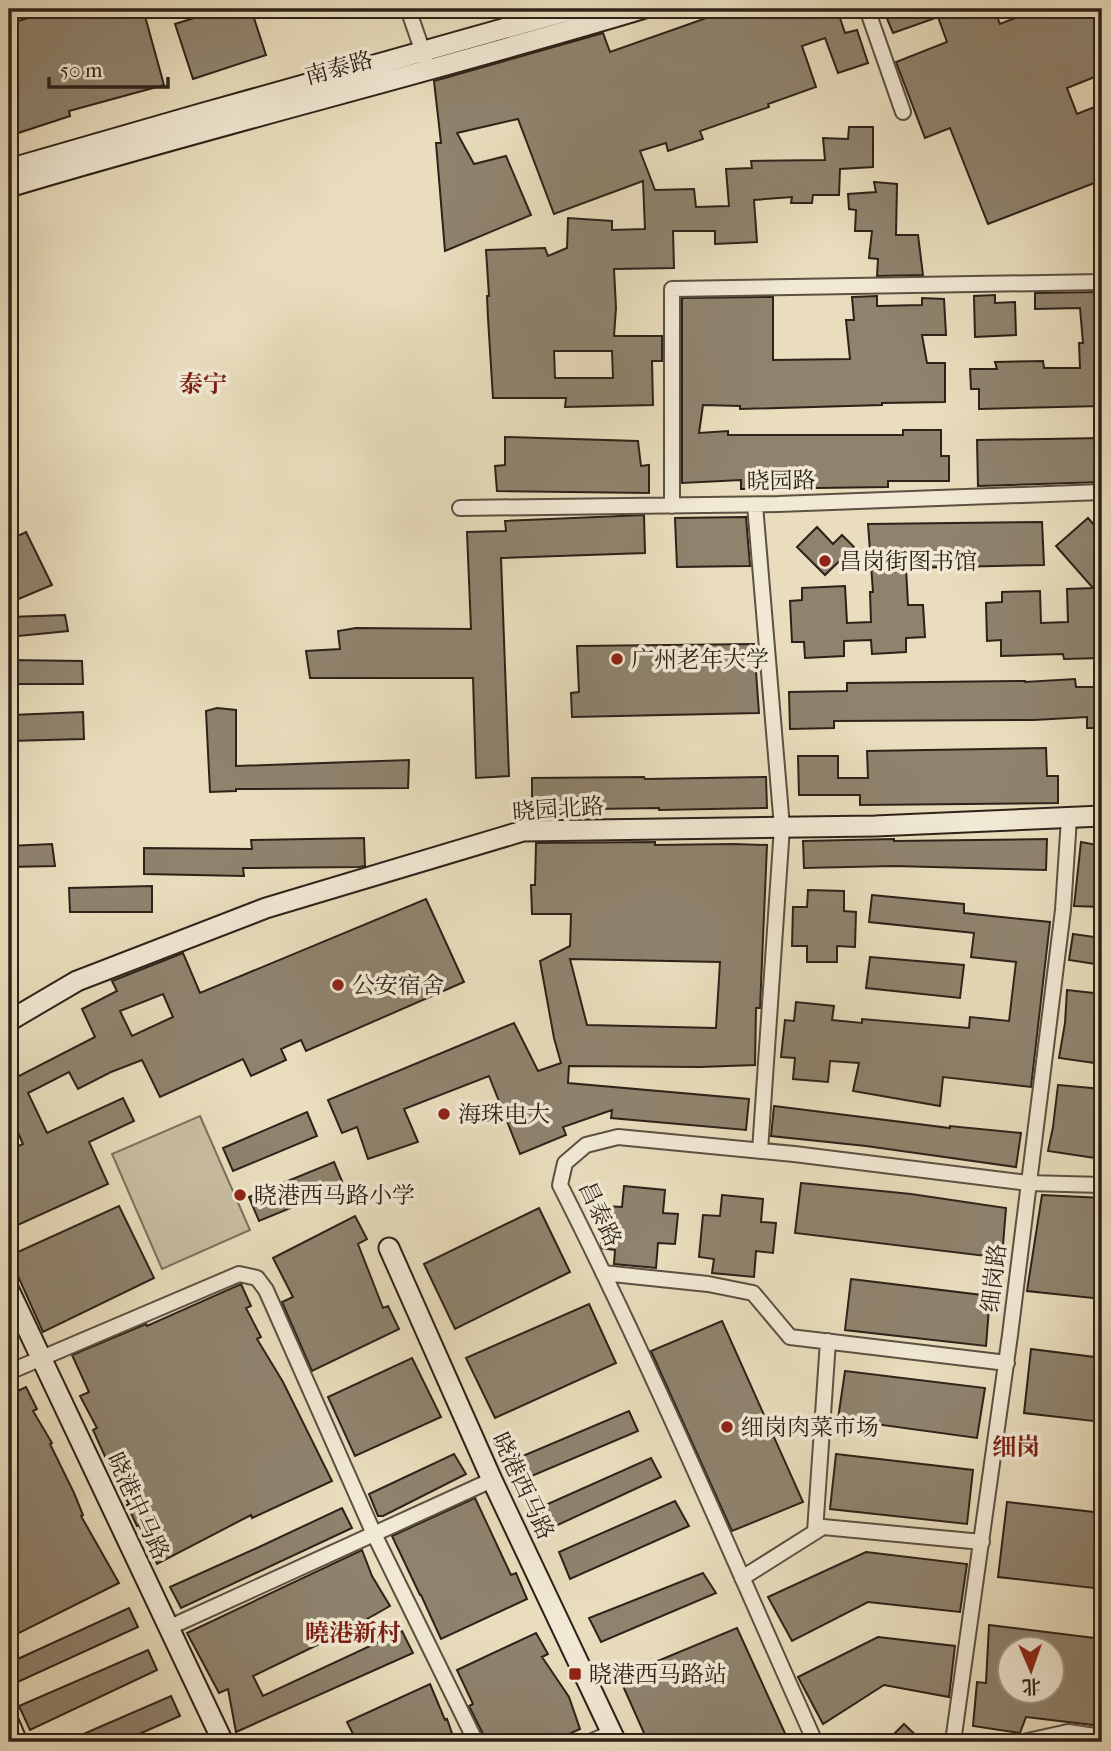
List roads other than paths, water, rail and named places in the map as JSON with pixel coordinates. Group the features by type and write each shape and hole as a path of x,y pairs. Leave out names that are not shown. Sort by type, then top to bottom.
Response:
{"street":[{"path":"408,9 426,61"},
{"name":"南泰路","path":"9,187 426,61 574,9"},
{"name":"南泰路","path":"9,169 200,114 642,9"},
{"path":"867,9 903,112"},
{"path":"672,506 672,289 1102,282"},
{"name":"晓园路","path":"460,508 755,505 1102,492"},
{"path":"755,505 782,827 760,1151"},
{"name":"晓园北路","path":"9,1021 77,981 266,908 523,831 875,826 1102,817"},
{"name":"细岗路","path":"953,1742 1007,1363 1063,910 1069,818"},
{"name":"昌泰路","path":"816,1742 603,1273 560,1185 565,1163 586,1144 618,1137 1028,1183 1102,1185"},
{"name":"晓港西马路","path":"389,1248 492,1479 613,1737"},
{"path":"603,1273 708,1284 753,1293 790,1336 1007,1363"},
{"path":"9,1372 239,1274 257,1278 266,1290 374,1534 475,1742"},
{"name":"晓港中马路","path":"9,1290 223,1742"},
{"path":"815,1532 828,1341"},
{"path":"168,1628 492,1479"},
{"path":"742,1578 823,1527 982,1542"},
{"path":"9,1723 17,1742"},
{"path":"1023,1742 1068,1732 1102,1737"},
{"path":"590,1742 613,1737"}],"place":[{"name":"昌岗街图书馆","path":"825,561"},
{"name":"广州老年大学","path":"617,659"},
{"name":"公安宿舍","path":"338,985"},
{"name":"海珠电大","path":"444,1114"},
{"name":"晓港西马路小学","path":"240,1195"},
{"name":"细岗肉菜市场","path":"727,1427"},
{"name":"晓港西马路站","path":"575,1674"}],"district":[{"name":"泰宁","path":"203,384"},
{"name":"细岗","path":"1016,1447"},
{"name":"曉港新村","path":"353,1633"}]}
